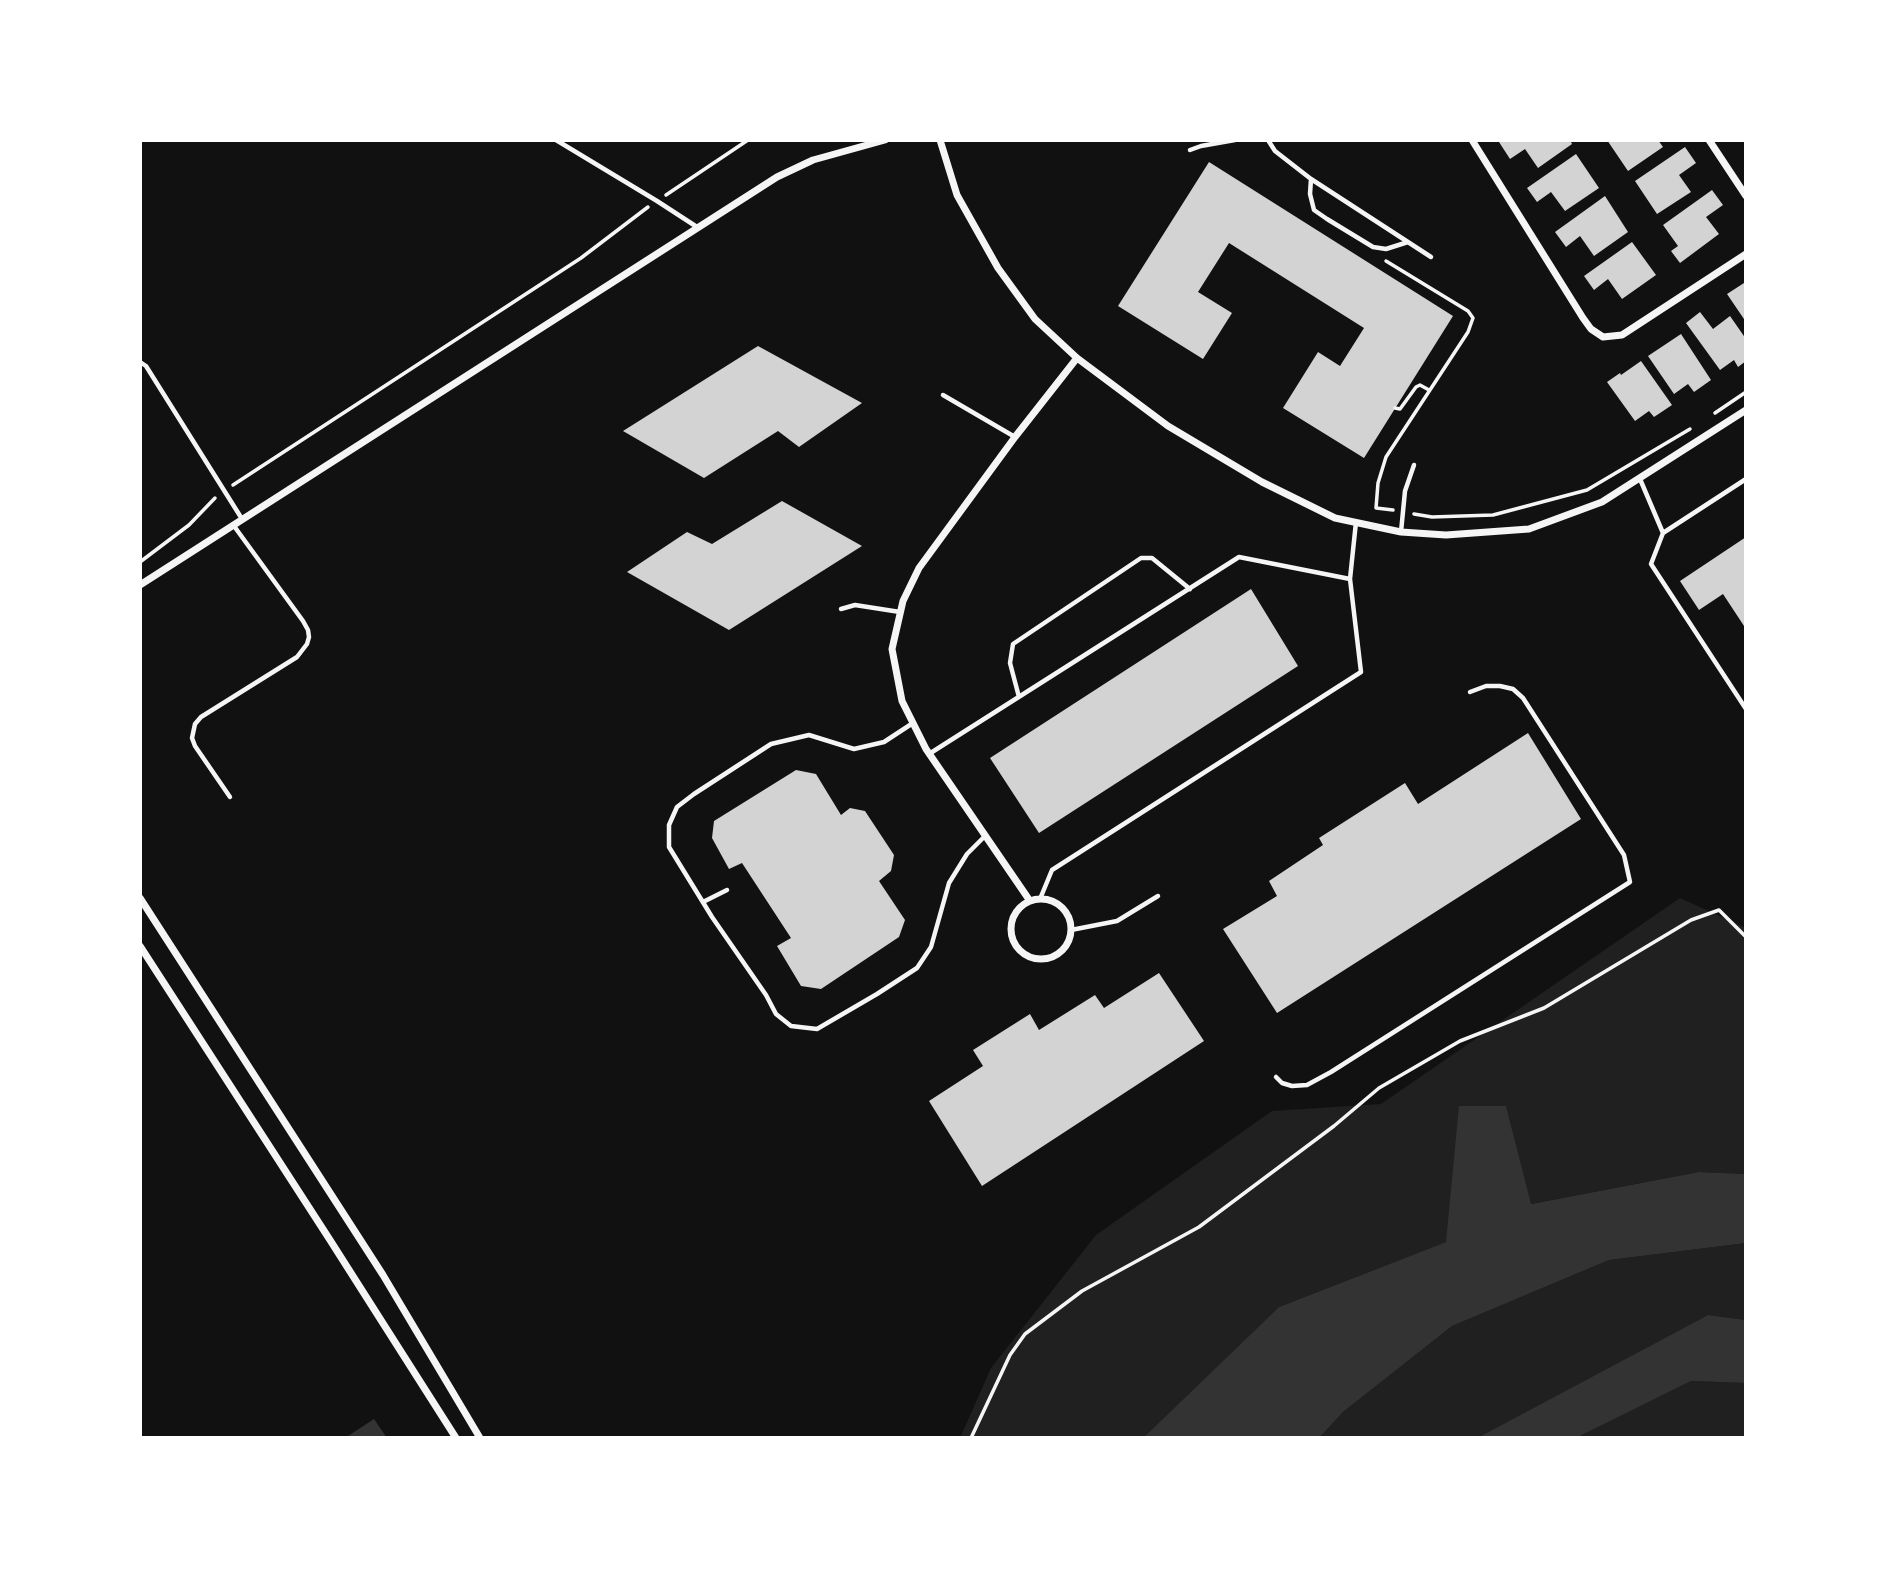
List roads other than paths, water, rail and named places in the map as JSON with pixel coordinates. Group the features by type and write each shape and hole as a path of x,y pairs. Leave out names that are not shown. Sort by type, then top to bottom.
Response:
{"street":[{"path":"140,585 777,177 813,160 885,140"},
{"path":"940,140 957,195 998,268 1035,319 1077,358 1168,426 1250,475 1335,518 1401,531 1446,535 1529,529 1602,502 1746,410"},
{"path":"1472,140 1583,318 1591,329 1603,337 1622,335 1746,254"},
{"path":"1709,140 1746,196"},
{"path":"1030,901 929,754 902,701 892,649 903,601 919,568 1077,358"},
{"path":"140,898 383,1275 480,1438"},
{"path":"1040,899 1055,902 1063,908 1069,917 1071,930 1068,940 1058,953 1048,958 1028,956 1014,941 1014,916 1020,907 1040,899"},
{"path":"140,946 456,1438"}],"lane":[{"path":"556,140 696,227"},
{"path":"1189,150 1235,140"},
{"path":"1268,140 1275,151 1311,179 1431,257"},
{"path":"1311,179 1310,194 1314,210 1327,219 1373,247 1386,249 1408,242"},
{"path":"140,362 146,366 242,519"},
{"path":"943,395 1015,437"},
{"path":"1401,531 1405,491 1414,465"},
{"path":"1640,479 1663,533"},
{"path":"1746,480 1663,533 1651,564 1746,709"},
{"path":"1040,899 1052,870 1361,671 1350,579 1356,522"},
{"path":"230,797 195,746 192,738 195,724 201,717 297,657 309,637 303,621 233,525"},
{"path":"1019,697 1010,663 1013,644 1141,558 1152,558 1190,589"},
{"path":"929,754 1239,558 1350,579"},
{"path":"841,609 855,606 875,607 900,612"},
{"path":"1276,1077 1282,1083 1292,1086 1307,1085 1331,1072 1630,882 1624,855 1524,698 1513,689 1500,686 1486,686 1470,692"},
{"path":"913,723 884,742 855,749 808,735 771,744 677,807 670,825 669,848 776,1014 790,1026 817,1029 918,968 931,947 949,883 967,854 985,836"},
{"path":"703,902 727,890"},
{"path":"1071,930 1117,921 1158,896"}]}
